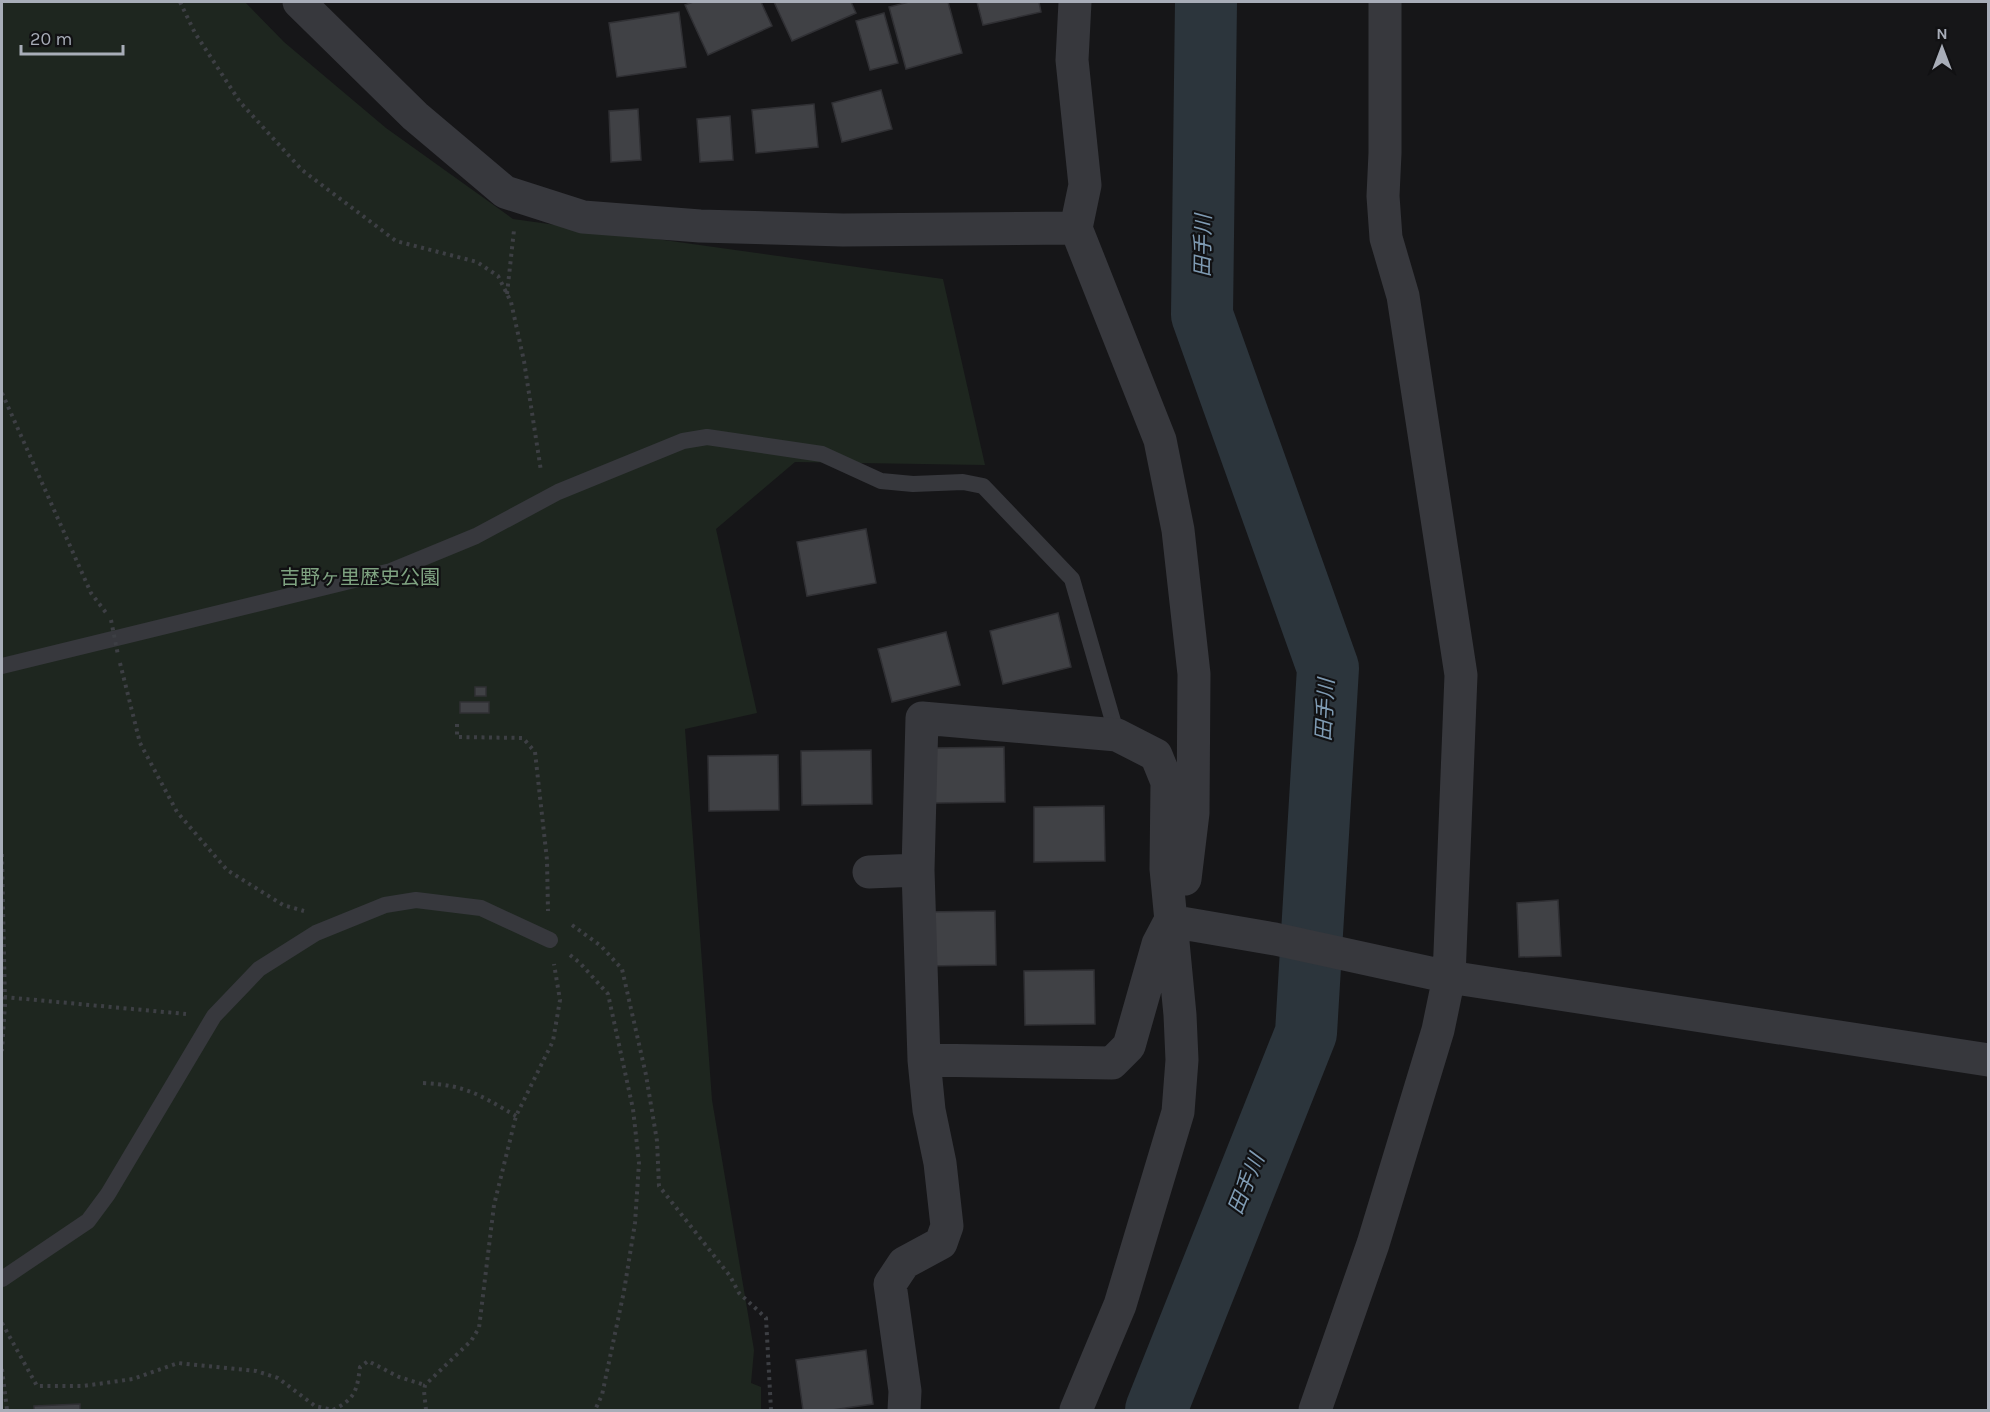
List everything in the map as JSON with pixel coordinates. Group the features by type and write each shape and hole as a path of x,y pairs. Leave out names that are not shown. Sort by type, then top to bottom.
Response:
{"street":[{"path":"299,2 415,116 505,192 583,217 700,226 843,230 1076,228"},
{"path":"924,1060 1112,1063 1129,1046 1158,944 1184,885 1193,813 1194,674 1178,530 1160,440 1076,228 1085,185 1072,60 1075,2"},
{"path":"1315,1410 1373,1244 1438,1030 1449,976 1461,675 1403,296 1386,238 1383,196 1384,2"},
{"path":"904,1410 905,1391 890,1284 904,1263 941,1243 947,1226 940,1163 929,1110 924,1060 918,870 922,718 1117,735 1156,755 1167,782 1166,869 1182,1049 1178,1112 1120,1305 1076,1410"},
{"path":"869,872 918,870"},
{"path":"1170,921 1275,939 1449,976 1989,1060"}],"lane":[{"path":"2,666 391,571 476,536 558,492 683,441 707,437 822,454 881,481 912,484 963,482 984,486 1072,579 1117,735"},
{"path":"2,1279 88,1221 108,1194 214,1016 259,969 316,933 385,905 416,900 481,908 550,940"}],"path":[{"path":"180,2 195,33 240,102 302,170 396,240 477,262 498,276 511,302 524,361 546,499"},
{"path":"507,294 519,196"},
{"path":"2,393 91,593 111,620 140,743 177,812 226,870 283,905 345,923"},
{"path":"457,724 457,737 523,738 535,752 547,860 549,918"},
{"path":"2,855 4,997 2,1051"},
{"path":"565,923 602,946 622,969 650,1097 657,1140 659,1186 730,1276 739,1293 766,1318 771,1410"},
{"path":"426,1410 425,1385 471,1341 479,1328 494,1205 516,1116 553,1041 561,1000 550,940"},
{"path":"550,940 580,963 608,994 633,1109 639,1163 635,1223 624,1291 602,1395 595,1410"},
{"path":"4,997 214,1016"},
{"path":"423,1083 450,1084 478,1093 516,1116"},
{"path":"2,1323 37,1386 83,1386 133,1379 178,1363 256,1371 278,1378 315,1406 333,1410 349,1402 358,1386 360,1368 368,1361 399,1377 425,1385"},
{"path":"2,1369 6,1410"}],"green space":[{"name":"吉野ヶ里歴史公園","path":"2,2 245,2 284,42 386,128 513,219 943,279 985,465 795,462 716,529 757,713 685,729 712,1100 754,1350 751,1383 761,1387 761,1410 2,1410"}],"building":[{"path":"693,2 761,2 772,26 708,55 685,5"},
{"path":"774,2 851,2 856,13 792,41"},
{"path":"909,2 948,2 962,53 906,69 889,7"},
{"path":"977,2 1039,2 1041,12 983,25"},
{"path":"679,12 686,67 617,77 609,23"},
{"path":"884,13 898,63 870,70 856,21"},
{"path":"881,90 892,129 842,142 832,103"},
{"path":"814,104 818,147 756,153 752,110"},
{"path":"638,109 641,160 611,162 609,111"},
{"path":"730,116 733,160 700,162 697,119"},
{"path":"866,529 876,583 807,596 797,542"},
{"path":"1058,613 1071,667 1003,684 990,631"},
{"path":"946,632 960,685 892,702 878,649"},
{"path":"475,687 486,687 486,696 475,696"},
{"path":"460,702 489,702 489,713 460,713"},
{"path":"1004,747 1005,802 935,803 934,748"},
{"path":"871,750 872,804 802,805 801,751"},
{"path":"778,755 779,810 709,811 708,756"},
{"path":"1104,806 1105,861 1034,862 1034,807"},
{"path":"1558,900 1561,956 1519,957 1517,903"},
{"path":"995,911 996,965 925,966 924,912"},
{"path":"1094,970 1095,1024 1025,1025 1024,971"},
{"path":"866,1350 873,1404 832,1410 803,1410 796,1360"},
{"path":"80,1404 80,1410 34,1410 34,1406"}],"waterway":[{"name":"田手川","path":"1156,1410 1306,1033 1328,668 1202,315 1206,2"}]}
